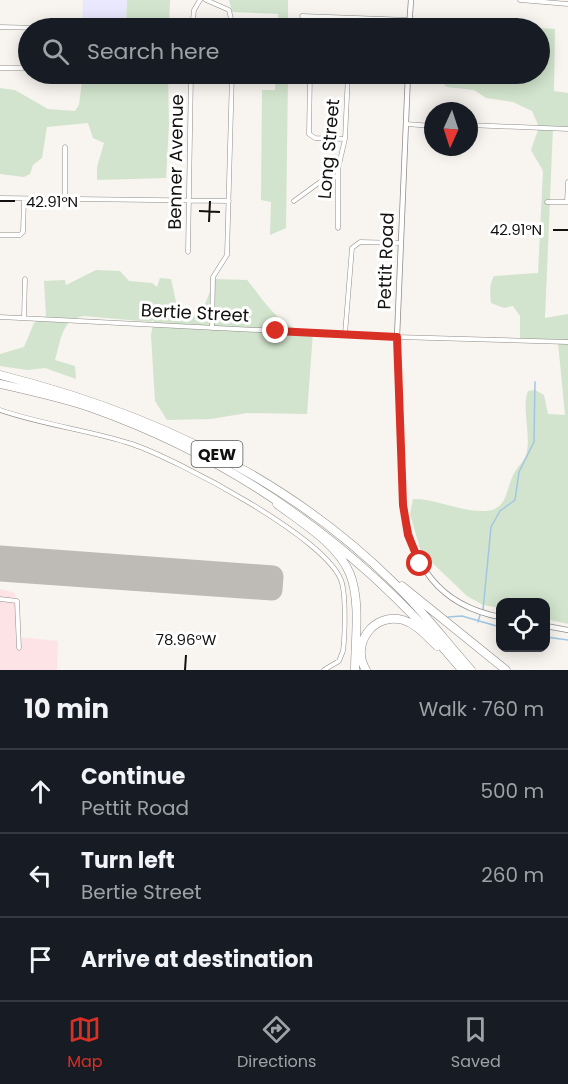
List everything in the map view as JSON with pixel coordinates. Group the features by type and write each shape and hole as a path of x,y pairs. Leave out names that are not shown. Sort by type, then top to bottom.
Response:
{"highway":[{"name":"QEW","path":"0,375 82,397 188,439 270,486 314,516 369,560 397,586 471,670"},
{"name":"QEW","path":"0,384 92,408 168,440 240,476 294,510 354,558 424,624 460,670"},
{"path":"240,476 313,531 341,559 354,587 355,670"},
{"path":"369,560 506,670"},
{"path":"366,670 360,652 363,637 376,624 394,618 405,621 420,630 460,670"},
{"path":"350,670 355,640"}],"street":[{"path":"193,18 194,10 200,0"},
{"path":"206,0 229,10 231,18"},
{"path":"410,18 411,0"},
{"path":"520,0 568,4"},
{"path":"302,16 334,18"},
{"path":"0,27 18,27"},
{"path":"0,68 18,68"},
{"name":"Benner Avenue","path":"188,252 191,84"},
{"path":"212,328 213,277 227,255 232,84"},
{"path":"310,84 309,134 315,138 345,139"},
{"name":"Long Street","path":"338,228 337,177 345,139 348,84"},
{"name":"Pettit Road","path":"408,84 397,337 403,505 414,551 434,582 451,597 473,610 496,616"},
{"path":"406,124 424,125"},
{"path":"478,125 568,129"},
{"path":"65,147 66,199"},
{"path":"294,201 320,182 337,177"},
{"path":"547,202 568,202 568,182"},
{"path":"0,198 229,201"},
{"path":"0,235 20,235 23,232 24,199"},
{"path":"345,334 352,248 360,242 401,243"},
{"path":"24,318 25,279"},
{"name":"Bertie Street","path":"0,317 397,337 568,342"},
{"path":"0,410 136,446 226,489 308,544 326,559 342,583 343,651 339,661 324,670"},
{"path":"0,599 17,601 20,648"},
{"path":"550,627 568,630"}],"shaded area":[{"path":"83,0 127,0 126,18 82,18"},
{"path":"0,589 15,593 16,637 58,641 57,670 0,670"}],"green space":[{"path":"127,0 170,0 169,18 126,18"},
{"path":"229,0 288,0 288,18 278,18 278,14 232,12"},
{"path":"550,29 555,29 554,91 568,93 568,127 553,127 545,318 568,314 568,624 550,620 550,598 496,598 496,607 483,605 467,596 421,552 410,514 413,499 476,511 493,510 503,502 513,476 526,455 528,391 535,390 544,395 548,414 565,415 558,342 520,339 520,316 513,306 504,308 491,303 491,286 494,276 538,273 543,171 531,150 539,127 532,111 513,102 486,98 474,90 447,87 443,84 550,84"},
{"path":"82,84 168,84 166,178 97,180 97,167 104,143 93,138 88,123 47,127 42,158 33,165 30,174 24,177 0,174 0,88 15,90 48,109 75,111 79,105"},
{"path":"275,84 288,84 286,228 270,235 271,202 261,200 262,90 275,90"},
{"path":"96,270 120,271 129,281 152,283 157,287 160,278 171,279 179,316 201,314 215,279 247,280 268,307 283,321 292,327 313,332 307,414 247,413 211,419 167,420 155,401 151,335 154,320 150,322 85,316 71,321 63,332 55,360 75,366 76,379 45,368 27,370 0,366 0,354 24,347 34,323 46,316 44,281 65,280 66,285"}],"waterway":[{"path":"483,610 491,527 500,511 515,500 519,472 534,442 535,382"},
{"path":"478,622 480,615"},
{"path":"448,617 462,616 496,626"},
{"path":"550,638 568,640"}],"runway":[{"path":"0,556 273,576 272,590 0,571"}],"route":[{"path":"276,331 397,337 403,505 408,535 420,564"}]}
